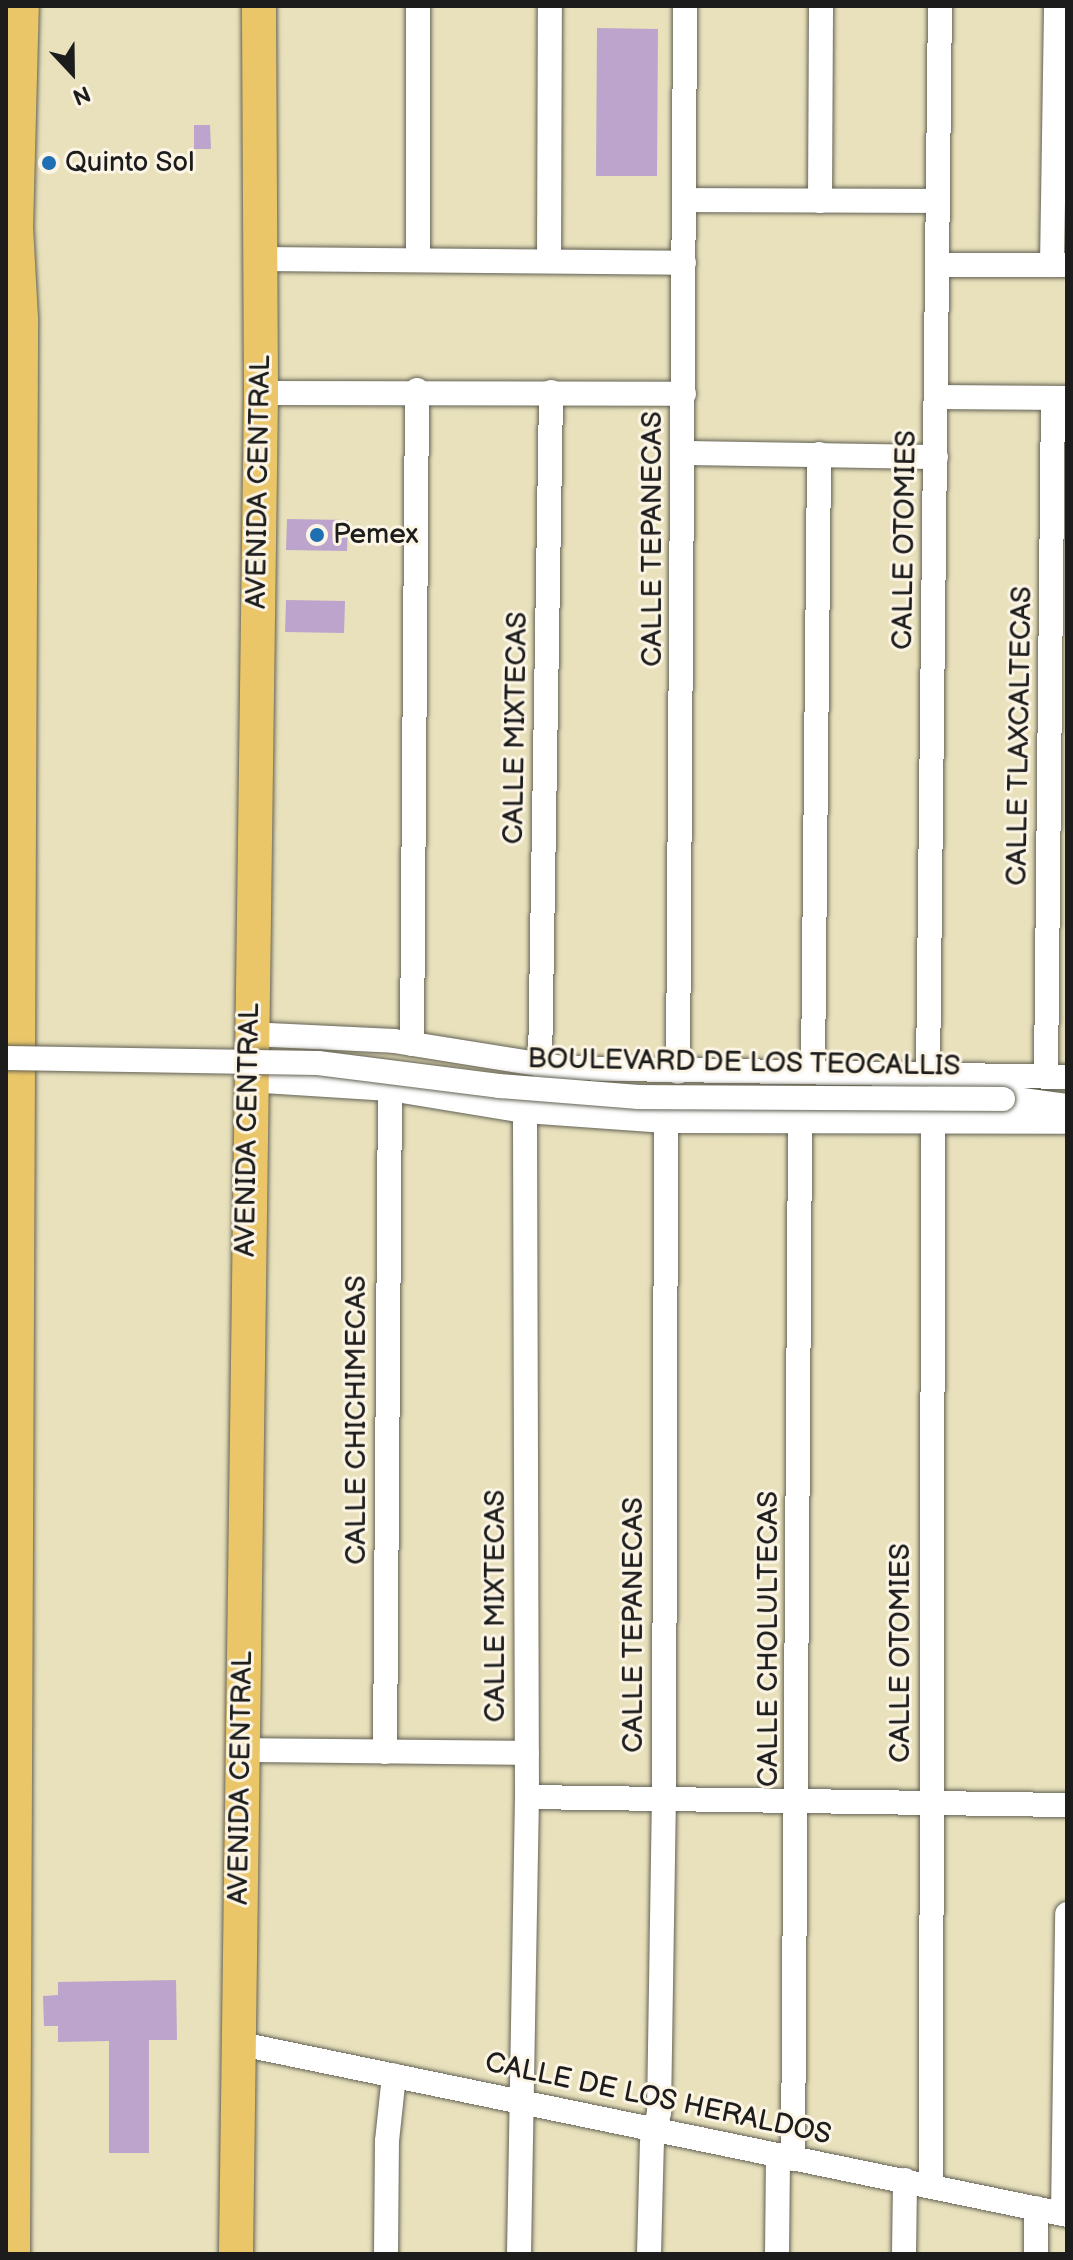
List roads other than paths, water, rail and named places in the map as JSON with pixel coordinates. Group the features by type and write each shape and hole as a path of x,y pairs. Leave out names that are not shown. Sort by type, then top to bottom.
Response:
{"highway":[{"path":"13,2254 11,1056 14,319 11,228 22,6"},
{"name":"AVENIDA CENTRAL","path":"236,2254 248,1034 261,393 259,6"}],"street":[{"path":"418,6 418,258"},
{"path":"549,260 550,6"},
{"name":"CALLE TEPANECAS","path":"678,1072 685,6"},
{"path":"820,201 821,6"},
{"name":"CALLE OTOMIES","path":"928,1074 940,6"},
{"path":"938,265 1059,265 1056,6"},
{"path":"684,200 938,201"},
{"path":"261,259 418,258 684,263"},
{"path":"261,393 417,390 684,394"},
{"path":"385,1088 372,1059 403,1042 417,390"},
{"name":"CALLE MIXTECAS","path":"540,1066 551,392"},
{"path":"937,397 1060,398"},
{"name":"CALLE TLAXCALTECAS","path":"1057,1076 1060,398"},
{"path":"684,453 936,457"},
{"path":"813,1072 819,454"},
{"name":"BOULEVARD DE LOS TEOCALLIS","path":"248,1034 403,1042 540,1066 678,1072 1057,1076"},
{"name":"BOULEVARD DE LOS TEOCALLIS","path":"11,1056 318,1063 499,1086 639,1097 1003,1099"},
{"name":"BOULEVARD DE LOS TEOCALLIS","path":"248,1080 385,1088 525,1111 666,1121 1067,1122"},
{"name":"CALLE CHICHIMECAS","path":"385,1088 385,1752"},
{"path":"1067,1094 1015,1099 1067,1106"},
{"name":"CALLE MIXTECAS","path":"519,2254 527,1797 525,1111"},
{"name":"CALLE CHOLULTECAS","path":"777,2254 786,2158 799,1802 800,1120"},
{"name":"CALLE TEPANECAS","path":"649,2254 656,2128 664,1800 666,1121"},
{"name":"CALLE OTOMIES","path":"931,2186 933,1121"},
{"path":"242,1750 527,1753"},
{"path":"527,1797 1067,1805"},
{"path":"1065,2214 1067,1914"},
{"name":"CALLE DE LOS HERALDOS","path":"236,2043 1065,2214"},
{"path":"386,2254 387,2141 394,2075"},
{"path":"904,2254 905,2180"},
{"path":"1036,2208 1036,2254"}],"place":[{"name":"Quinto Sol","path":"49,163"},
{"name":"Pemex","path":"317,535"}]}
